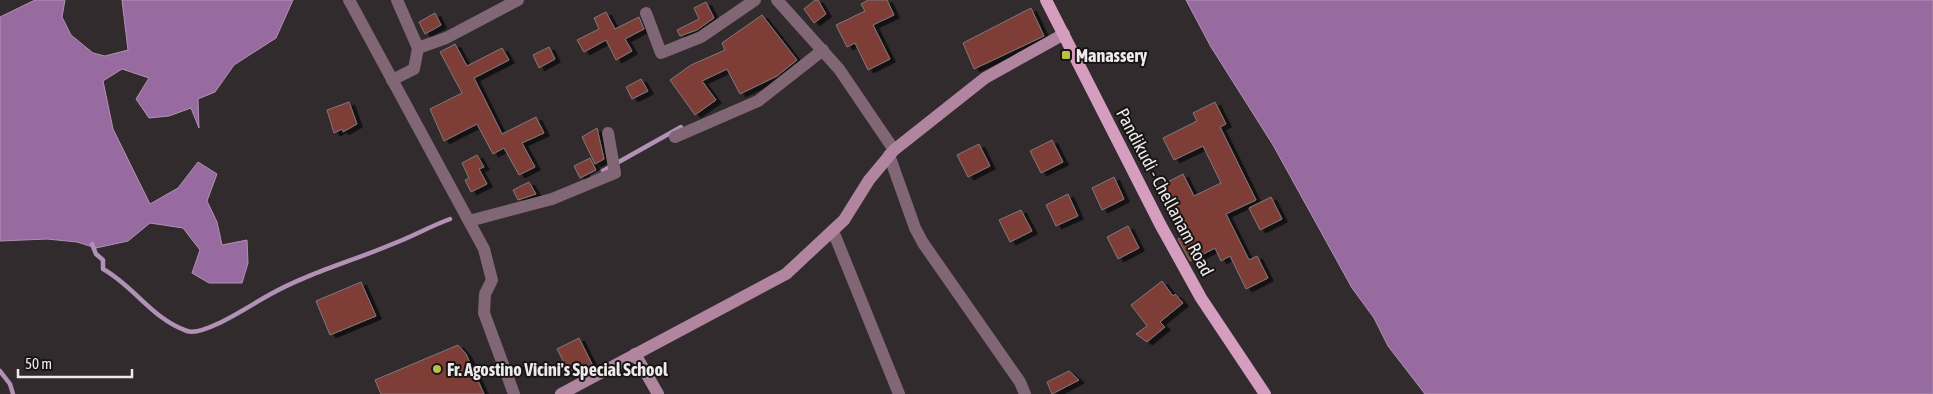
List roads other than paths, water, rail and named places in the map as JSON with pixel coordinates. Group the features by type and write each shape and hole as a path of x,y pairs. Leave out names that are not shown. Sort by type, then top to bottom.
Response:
{"main road":[{"name":"Pandikudi - Chellanam Road","path":"1046,0 1160,224 1201,298 1265,394"},
{"path":"561,394 786,274 844,220 869,180 891,152 985,78 1064,34"},
{"path":"635,354 658,394"}],"street":[{"path":"349,0 484,249 492,280 485,294 484,313 514,394"},
{"path":"392,80 414,69 418,48 397,0"},
{"path":"418,48 446,38 518,0"},
{"path":"646,13 661,53 701,37 756,0"},
{"path":"777,0 839,69 891,152 915,228 923,243 1015,375 1025,394"},
{"path":"674,137 758,101 823,50"},
{"path":"469,221 552,199 615,173 608,133"},
{"path":"832,231 899,394"}],"waterway":[{"path":"592,177 681,127"},
{"path":"92,244 96,254 103,260 103,269 124,284 163,319 187,331 195,332 216,325 299,280 379,250 450,219"},
{"path":"0,371 10,384 13,394"}],"place":[{"name":"Manassery","path":"1066,55"},
{"name":"Fr. Agostino Vicini's Special School","path":"437,369"}]}
